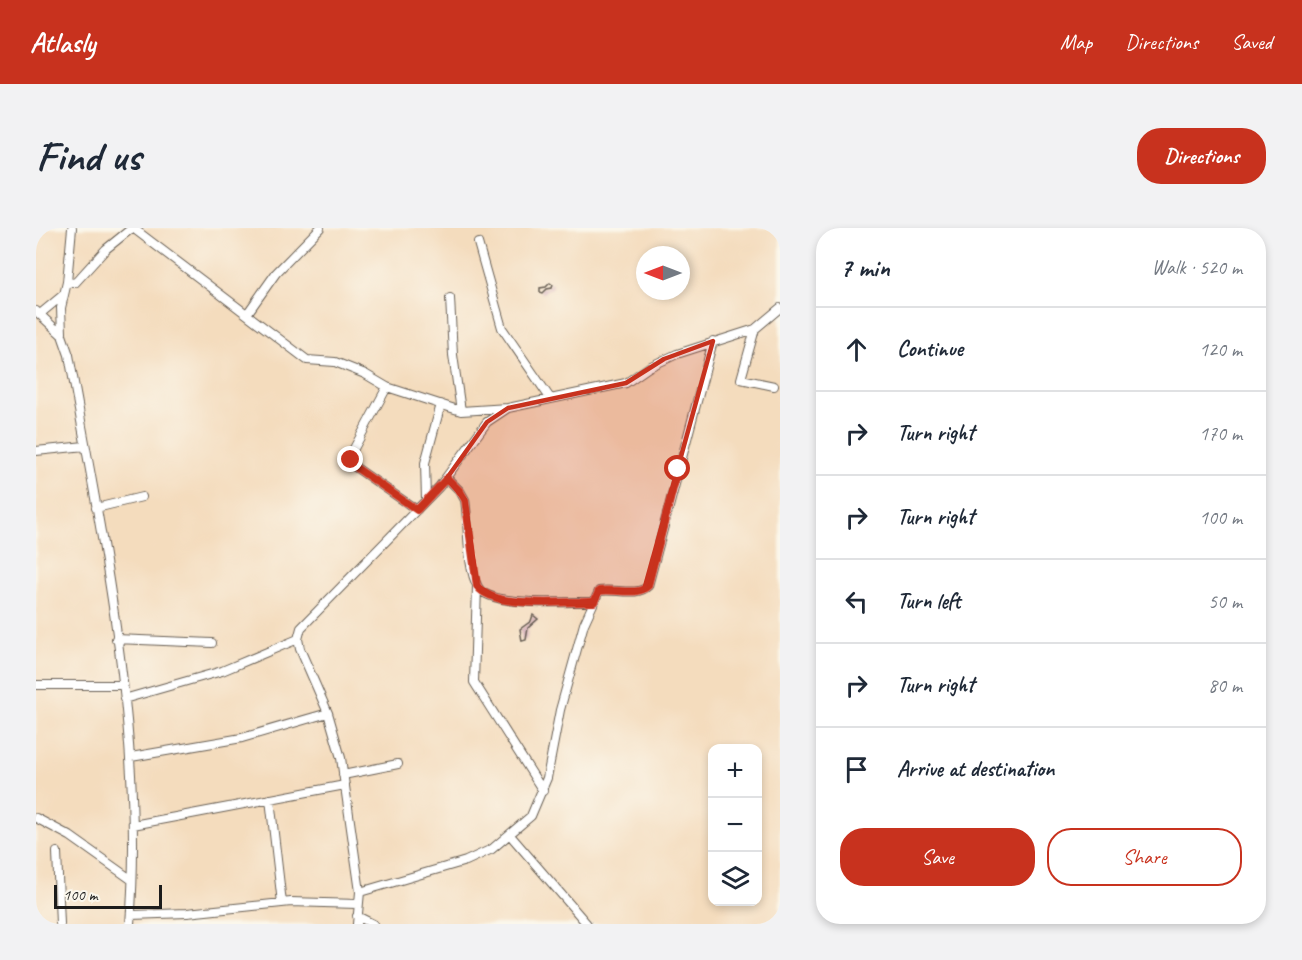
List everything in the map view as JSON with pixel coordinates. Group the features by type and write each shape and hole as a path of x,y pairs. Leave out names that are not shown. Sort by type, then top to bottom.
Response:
{"street":[{"path":"72,228 61,316 62,335 69,355 96,508 124,699 130,757 133,825 130,924"},
{"path":"67,282 75,283 106,249 133,228 307,360 335,362 365,374 387,387 461,411 508,408 626,383 664,359 755,329 780,308"},
{"path":"247,314 276,273 320,228"},
{"path":"478,243 502,328 550,398"},
{"path":"62,335 38,313 63,295"},
{"path":"450,298 453,356 461,411"},
{"path":"755,329 741,379 774,386"},
{"path":"360,892 466,861 492,849 531,816 543,791 560,710 584,624 599,591 612,588 636,592 648,586 713,341"},
{"path":"387,387 351,454 351,460 355,467 417,510"},
{"path":"426,500 425,463 441,404"},
{"path":"373,924 357,920 360,892 343,775 328,713 300,649 298,639 301,628 309,618 447,478 487,423 508,408"},
{"path":"36,451 85,446"},
{"path":"447,478 460,491 465,500 477,586 474,682 543,791"},
{"path":"96,508 142,497"},
{"path":"477,586 481,592 502,601 594,602"},
{"path":"116,639 212,643"},
{"path":"124,699 222,671 298,639"},
{"path":"36,685 122,685"},
{"path":"130,757 242,738 328,713"},
{"path":"343,775 398,764"},
{"path":"133,825 345,785"},
{"path":"270,800 282,903"},
{"path":"36,818 70,836 132,880"},
{"path":"510,835 587,924"},
{"path":"57,852 60,924"},
{"path":"131,915 188,913 282,903 357,904"}],"highlighted area":[{"path":"713,341 644,590 599,591 594,602 502,601 477,586 465,500 447,478 487,422 508,408 626,383 664,359"}],"building":[{"path":"550,283 553,285 552,288 543,293 540,292 540,288"},
{"path":"533,615 538,619 528,628 526,640 522,641 520,629 531,621"}],"route":[{"path":"351,460 355,467 417,510 447,478 456,486 465,500 472,569 477,586 481,592 502,601 594,602 599,591 612,588 636,592 644,590 648,586 678,469"}]}
